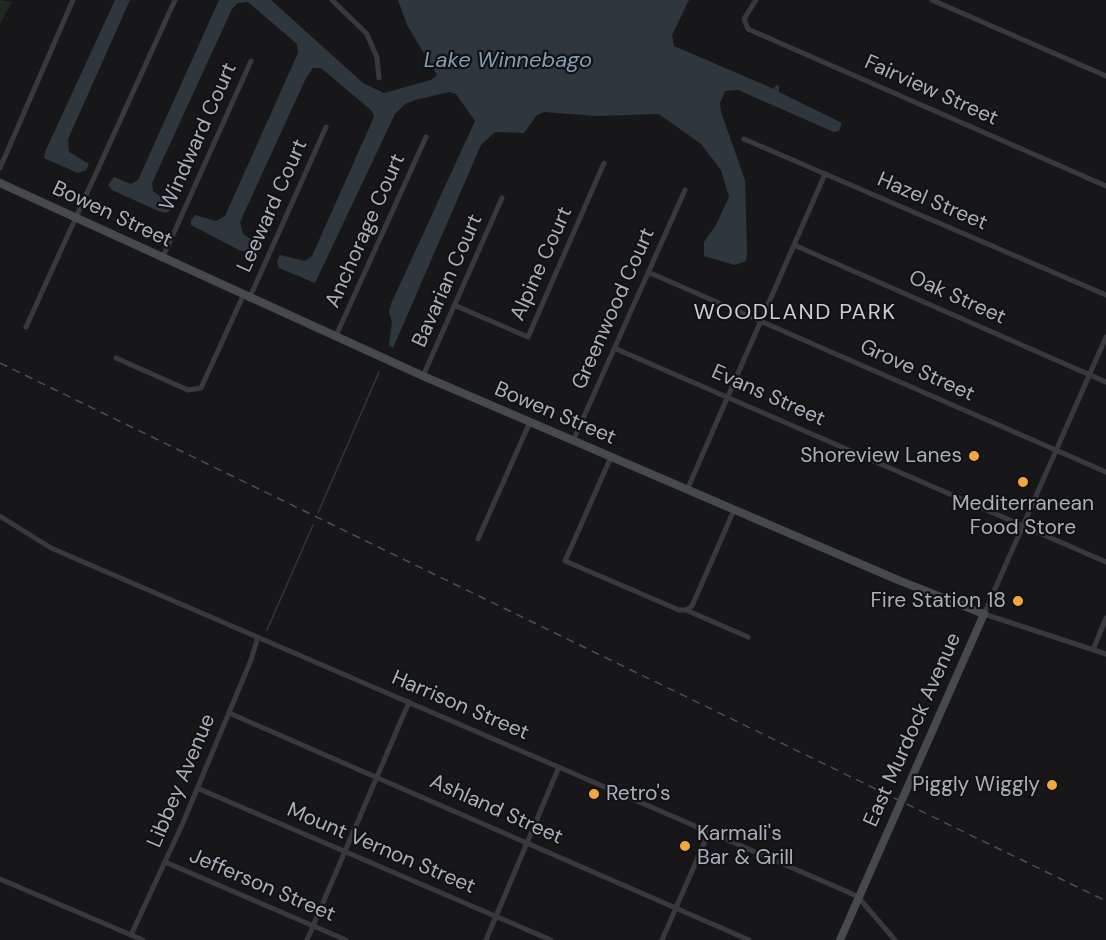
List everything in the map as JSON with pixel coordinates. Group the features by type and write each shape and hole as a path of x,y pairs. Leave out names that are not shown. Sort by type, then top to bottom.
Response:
{"main road":[{"name":"Bowen Street","path":"0,183 335,338 734,510 984,614"},
{"name":"East Murdock Avenue","path":"840,940 984,614"}],"street":[{"path":"0,168 73,0"},
{"path":"26,327 175,0"},
{"path":"332,0 367,34 377,58 379,78"},
{"name":"Fairview Street","path":"756,0 744,19 744,24 748,29 1106,186"},
{"path":"932,0 1106,76"},
{"name":"Windward Court","path":"162,259 251,61"},
{"name":"Leeward Court","path":"116,358 189,390 201,388 326,127"},
{"name":"Anchorage Court","path":"335,338 426,137"},
{"name":"Hazel Street","path":"744,139 1106,295"},
{"name":"Alpine Court","path":"454,305 528,337 604,163"},
{"path":"687,489 825,174"},
{"name":"Greenwood Court","path":"573,441 685,190"},
{"name":"Bavarian Court","path":"423,376 502,198"},
{"name":"Oak Street","path":"794,245 1106,382"},
{"name":"Grove Street","path":"648,272 1106,472"},
{"name":"East Murdock Avenue","path":"984,614 1106,337"},
{"name":"Evans Street","path":"614,348 1106,562"},
{"path":"478,539 530,422"},
{"path":"611,457 565,561 748,637"},
{"path":"686,610 692,606 734,510"},
{"name":"Harrison Street","path":"0,516 48,547 858,897 895,940"},
{"name":"Bowen Street","path":"984,614 1106,654"},
{"path":"1093,650 1106,618"},
{"name":"Libbey Avenue","path":"131,935 229,713 258,637"},
{"path":"308,940 409,702"},
{"name":"Ashland Street","path":"229,713 749,940"},
{"path":"486,940 559,767"},
{"name":"Mount Vernon Street","path":"197,788 551,940"},
{"path":"662,940 709,832"},
{"name":"Jefferson Street","path":"165,862 346,940"},
{"path":"0,879 143,940"}],"shaded area":[{"path":"0,0 12,2 0,24"}],"water":[{"path":"115,0 130,0 68,139 69,152 89,164 86,170 78,173 44,158 45,152"},
{"name":"Lake Winnebago","path":"219,0 271,0 363,83 384,93 431,80 437,75 407,25 398,0 689,0 672,35 674,46 774,89 776,85 779,86 779,92 842,123 839,131 834,132 738,90 725,91 720,103 721,112 745,180 746,261 735,265 704,256 704,242 716,225 729,197 721,170 701,144 659,114 597,116 544,112 537,115 524,133 495,132 481,145 393,348 389,345 392,322 389,312 391,304 475,121 456,94 449,92 415,100 405,104 395,114 315,283 279,268 277,261 280,255 305,261 312,256 374,117 372,111 321,68 313,68 306,78 240,222 243,234 261,246 260,252 251,254 239,250 191,225 191,220 195,215 216,221 225,216 298,53 297,44 248,2 238,3 232,9 152,183 153,191 170,204 170,211 165,213 156,210 112,190 108,185 114,177 131,184 138,180"}],"waterway":[{"path":"318,513 379,372"},
{"path":"267,630 313,525"}],"railway":[{"path":"0,363 1106,901"}],"place":[{"name":"Shoreview Lanes","path":"974,456"},
{"name":"Mediterranean Food Store","path":"1023,482"},
{"name":"Fire Station 18","path":"1018,601"},
{"name":"Piggly Wiggly","path":"1052,785"},
{"name":"Retro's","path":"594,794"},
{"name":"Karmali's Bar & Grill","path":"685,846"}],"district":[{"name":"WOODLAND PARK","path":"795,313"}]}
